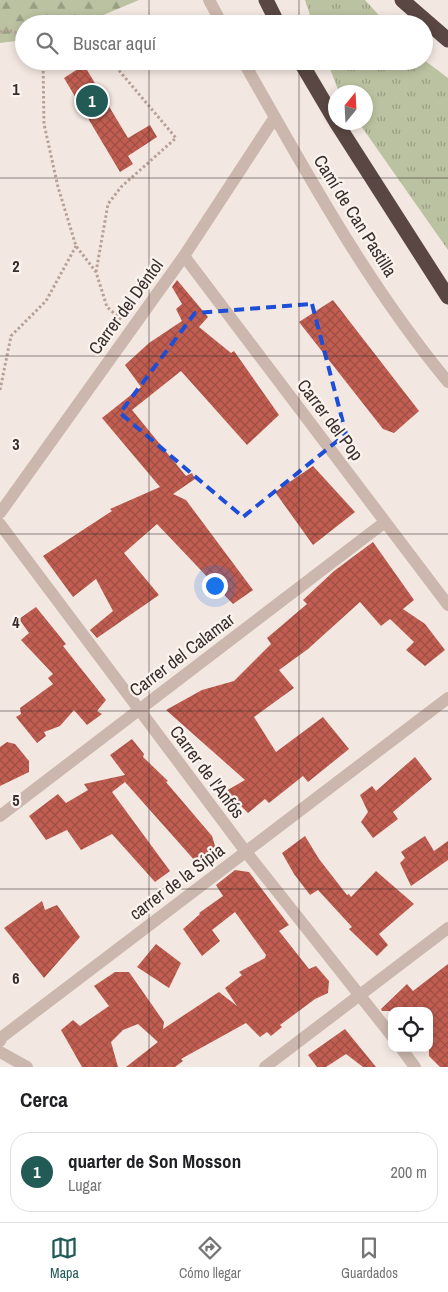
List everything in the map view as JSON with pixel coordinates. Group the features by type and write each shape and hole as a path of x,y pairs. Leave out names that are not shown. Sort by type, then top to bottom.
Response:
{"highway":[{"path":"266,0 274,15"},
{"path":"402,0 419,15"},
{"path":"433,27 448,40"},
{"path":"305,70 328,108"},
{"path":"341,130 448,298"}],"street":[{"path":"209,0 217,15"},
{"name":"Camí de Can Pastilla","path":"249,70 345,237 423,351 448,382"},
{"name":"Carrer del Déntol","path":"0,513 184,256 275,117"},
{"name":"Carrer del Pop","path":"184,256 448,605"},
{"name":"Carrer del Calamar","path":"0,816 385,522"},
{"name":"Carrer de l'Anfós","path":"0,524 246,852 388,1031"},
{"name":"carrer de la Sípia","path":"0,1041 2,1037 448,698"},
{"path":"265,1067 361,996 448,928"},
{"path":"0,1052 27,1067"},
{"path":"404,1052 416,1067"}],"path":[{"path":"0,32 7,30 15,32"},
{"path":"43,70 44,124 58,187 76,246 96,272 107,307 133,327"},
{"path":"96,272 108,204 120,187 176,138 119,70"},
{"path":"0,390 11,336 46,301 76,246"}],"highlighted area":[{"path":"312,304 346,434 243,517 120,413 195,313"}],"green space":[{"path":"0,0 139,0 103,15 15,15 15,41 0,43"},
{"path":"305,0 365,0 379,15 310,15"},
{"path":"433,67 448,78 448,250 364,130 373,130 373,85 336,85 330,70 433,70"}],"building":[{"path":"76,70 87,70 128,138 150,125 157,137 128,156 133,164 120,172 64,78"},
{"path":"177,280 208,317 199,327 231,353 234,351 279,415 247,445 181,371 132,410 186,476 192,473 195,479 173,494 186,500 253,590 233,604 157,524 124,553 159,595 97,638 90,630 113,611 96,579 73,597 43,556 112,511 110,509 160,487 102,418 141,387 125,365 149,343 182,321 176,309 182,304 172,287"},
{"path":"333,300 419,411 394,433 383,429 299,322"},
{"path":"313,466 355,512 313,545 275,492"},
{"path":"373,542 414,600 403,609 425,624 445,650 425,666 406,650 414,642 390,619 381,626 360,602 308,649 279,670 294,688 254,717 276,752 323,717 349,749 308,782 303,776 269,803 265,799 248,813 226,791 245,780 166,710 202,690 234,681 271,644 267,638 307,604 303,600 334,571"},
{"path":"36,607 66,644 63,646 106,700 97,711 102,714 87,725 74,710 60,726 44,732 46,736 37,743 16,717 21,714 20,708 53,684 48,678 53,674 21,640 29,633 19,619"},
{"path":"132,739 144,754 143,757 168,781 166,782 212,836 215,846 205,860 196,862 125,782 112,792 170,871 155,882 112,834 81,850 67,830 46,840 29,816 58,794 66,803 88,790 84,784 125,775 110,755"},
{"path":"7,742 15,744 29,761 29,772 0,786 0,747"},
{"path":"415,757 432,779 393,812 398,819 373,838 361,822 368,812 360,795 372,786 376,791"},
{"path":"305,836 319,859 347,895 349,894 351,897 376,871 414,904 379,934 388,945 377,956 349,929 352,927 318,890 310,895 294,874 282,853"},
{"path":"425,836 434,851 448,841 448,860 411,886 400,863 405,858 401,852"},
{"path":"235,870 249,872 289,925 279,931 309,969 316,966 329,981 328,993 315,999 280,1025 282,1027 271,1036 267,1032 260,1037 246,1023 181,1059 183,1061 175,1067 126,1067 158,1042 138,1024 123,1030 111,1042 118,1067 82,1067 61,1030 73,1020 80,1026 109,1006 94,986 115,972 129,972 164,1022 163,1029 219,992 237,1006 225,988 242,975 239,972 265,958 266,955 235,912 212,930 220,941 202,956 183,929 199,913 223,896 216,885"},
{"path":"42,901 45,910 57,905 80,937 44,978 4,928"},
{"path":"156,944 181,963 169,988 137,967"},
{"path":"448,964 448,1067 440,1067 429,1056 429,1052 433,1052 433,1007 388,1007 388,1011 382,1011 381,1009 407,984 413,991"},
{"path":"345,1029 376,1067 363,1067 346,1054 326,1067 317,1067 308,1055"}],"place":[{"name":"quarter de Son Mosson","path":"92,101"}]}
